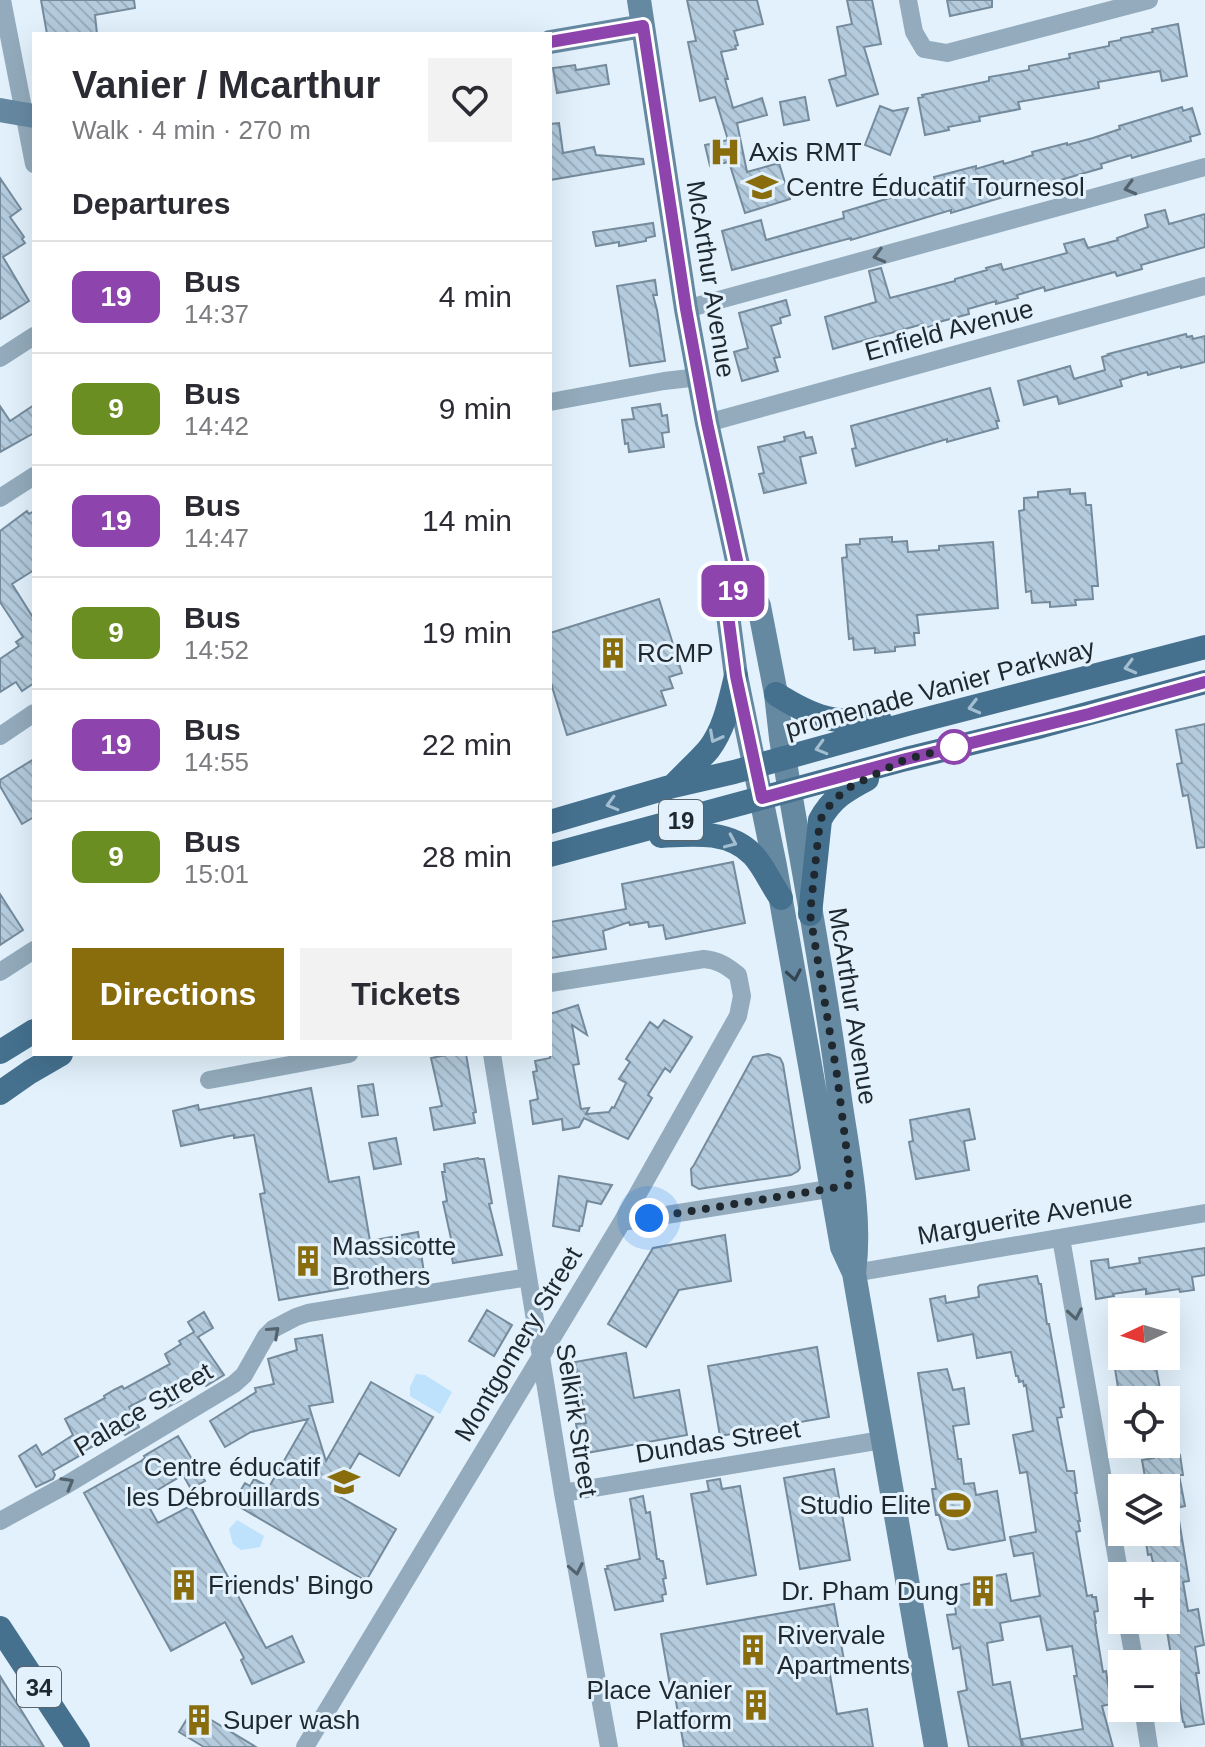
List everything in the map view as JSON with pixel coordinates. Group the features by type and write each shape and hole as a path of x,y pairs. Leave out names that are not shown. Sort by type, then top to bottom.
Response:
{"main road":[{"name":"McArthur Avenue","path":"639,0 686,309 707,423 738,565 759,606 776,694 837,1075 842,1187"},
{"path":"552,42 643,26"},
{"name":"McArthur Avenue","path":"738,565 728,615 736,676 842,1187 858,1245 854,1273 936,1747"},
{"name":"promenade Vanier Parkway","path":"552,821 673,786 1205,647"},
{"path":"673,786 715,740 729,707 736,676"},
{"name":"19","path":"552,854 1205,682"},
{"path":"776,694 824,719 911,723"},
{"path":"810,914 818,829 825,810 848,788 906,759"},
{"path":"599,841 693,834 723,838 752,854 781,898"},
{"path":"0,1052 32,1032"},
{"path":"0,1093 58,1056"},
{"name":"34","path":"0,1628 78,1747"}],"street":[{"path":"2,0 19,113 32,157"},
{"path":"908,0 914,32 924,49 947,53 1149,0"},
{"path":"686,309 1205,167"},
{"name":"Enfield Avenue","path":"707,423 1205,286"},
{"path":"0,358 32,337"},
{"path":"552,402 699,377"},
{"path":"0,498 32,477"},
{"path":"0,736 32,714"},
{"path":"0,972 32,951"},
{"name":"Montgomery Street","path":"305,1747 622,1222 741,1006 738,975 714,959 552,983"},
{"path":"209,1080 338,1056"},
{"name":"Selkirk Street","path":"492,1056 563,1493 609,1747"},
{"path":"622,1222 842,1187"},
{"name":"Marguerite Avenue","path":"854,1273 1205,1213"},
{"path":"1061,1238 1117,1562"},
{"name":"Palace Street","path":"0,1521 234,1384 250,1366 266,1336 296,1317 528,1277"},
{"name":"Dundas Street","path":"563,1493 882,1440"},
{"path":"1145,1722 1149,1747"}],"shaded area":[{"path":"416,1374 425,1375 452,1392 440,1414 410,1396"},
{"path":"237,1520 264,1536 260,1547 241,1550 233,1544 229,1529"}],"building":[{"path":"41,0 134,0 135,8 95,15 97,32 47,32"},
{"path":"687,0 757,0 763,24 734,31 738,45 736,49 721,52 728,79 725,79 733,108 762,98 767,115 737,123 747,172 779,163 790,199 745,213 729,162 710,166 705,145 728,140 715,97 700,101 688,42 696,41"},
{"path":"847,0 872,0 881,44 864,47 878,94 837,106 829,80 846,75 837,27 852,24"},
{"path":"947,0 992,0 992,7 950,16"},
{"path":"1178,24 1187,76 1162,81 1160,71 1098,82 1099,88 1018,102 1020,109 979,117 980,121 925,135 918,98 922,95 1029,70 1029,66 1070,58 1069,54 1109,46 1109,42 1121,38"},
{"path":"575,65 576,70 606,65 609,84 557,93 553,68"},
{"path":"805,97 809,120 784,125 780,102"},
{"path":"880,106 893,111 908,108 890,155 865,145"},
{"path":"1182,107 1183,111 1192,108 1200,134 1190,137 1191,141 1132,158 1131,155 1101,164 1102,168 1043,185 1041,181 1012,190 1013,194 951,213 951,210 851,240 732,270 722,231 761,220 766,240 844,218 843,212 936,184 934,177 976,166 976,169 1003,161 1004,164 1033,155 1032,152 1093,138 1120,129 1119,126"},
{"path":"559,123 563,153 594,147 596,155 643,159 644,164 552,180 552,124"},
{"path":"0,178 21,209 10,217 25,243 3,257 29,301 0,319"},
{"path":"1165,210 1169,224 1205,214 1205,247 1141,265 1142,269 1117,276 1115,272 1045,291 1044,287 1017,295 1018,298 968,309 969,314 940,324 924,328 923,324 833,349 825,317 876,302 869,271 881,268 890,298 955,281 1001,264 1003,270 1067,253 1064,244 1084,239 1088,248 1118,240 1148,227 1145,215"},
{"path":"653,223 655,236 646,238 646,241 596,246 593,232"},
{"path":"655,280 657,295 653,295 665,361 630,366 617,286"},
{"path":"786,300 790,315 780,318 781,323 771,326 780,357 774,358 778,371 742,381 734,352 748,348 739,313"},
{"path":"1186,334 1193,339 1205,336 1205,362 1148,375 1147,372 1120,380 1122,386 1059,404 1057,396 1024,405 1018,381 1070,366 1074,379 1105,370 1102,357 1108,354"},
{"path":"990,388 998,428 947,442 947,439 856,466 851,426"},
{"path":"660,404 662,416 667,415 669,432 662,433 664,447 629,452 622,420 634,419 632,408"},
{"path":"0,406 10,421 32,406 32,434 0,452"},
{"path":"804,432 806,438 812,437 816,453 800,457 806,483 764,493 759,474 764,473 758,447 785,441 784,437"},
{"path":"1070,489 1070,494 1085,493 1086,505 1091,505 1098,586 1092,586 1093,599 1075,600 1076,605 1050,607 1050,602 1032,603 1031,591 1026,592 1019,511 1024,510 1024,498 1038,497 1038,492"},
{"path":"27,511 29,514 32,512 32,571 12,584 32,616 32,684 22,691 16,682 0,692 0,659 19,646 16,642 23,637 0,602 0,531"},
{"path":"892,537 892,542 907,541 908,552 993,542 998,608 917,615 919,633 914,633 915,645 875,653 875,648 854,650 853,638 849,639 842,558 847,557 846,545 860,544 860,539"},
{"name":"RCMP","path":"659,599 682,673 669,677 673,688 661,691 666,705 567,735 552,686 552,632"},
{"path":"1205,724 1205,847 1197,848 1188,795 1183,796 1177,764 1182,763 1176,730"},
{"path":"32,760 32,818 22,824 0,786 0,780"},
{"path":"733,862 745,923 666,939 663,925 649,927 648,922 630,925 629,922 603,931 606,949 552,958 552,922 626,909 622,884"},
{"path":"0,894 23,930 0,945"},
{"path":"578,1005 587,1035 572,1025 579,1064 573,1065 581,1109 589,1108 586,1114 609,1112 614,1108 626,1083 619,1079 630,1062 626,1059 650,1022 658,1028 664,1020 692,1037 670,1072 665,1068 648,1095 652,1098 628,1139 584,1118 579,1127 563,1130 562,1119 533,1124 530,1101 538,1099 533,1072 537,1071 535,1061 552,1056 552,1013"},
{"path":"768,1054 780,1058 783,1064 800,1168 791,1175 699,1189 692,1185 691,1169 753,1057"},
{"path":"466,1056 476,1112 473,1113 475,1123 434,1130 430,1108 442,1106 431,1058"},
{"path":"373,1084 378,1115 362,1117 358,1086"},
{"path":"311,1088 329,1182 359,1177 370,1241 418,1232 424,1273 347,1280 348,1288 279,1300 260,1194 265,1193 254,1135 234,1138 234,1135 181,1146 173,1111 198,1105 199,1110"},
{"path":"969,1109 975,1139 964,1141 969,1170 916,1179 909,1142 913,1141 910,1120"},
{"path":"396,1138 401,1164 374,1169 369,1143"},
{"path":"484,1159 492,1203 489,1204 502,1255 453,1263 443,1202 447,1201 442,1172 445,1172 444,1164"},
{"path":"559,1176 612,1185 601,1204 587,1201 579,1231 553,1226"},
{"path":"725,1235 731,1281 679,1290 646,1347 608,1324 653,1248"},
{"path":"1205,1248 1205,1275 1192,1277 1194,1290 1146,1294 1146,1289 1096,1299 1091,1261 1108,1259 1109,1268 1140,1263 1139,1258"},
{"path":"1037,1276 1041,1284 1064,1407 1060,1408 1062,1417 1057,1418 1067,1471 1074,1471 1080,1521 1080,1531 1076,1532 1087,1596 1096,1597 1098,1611 1094,1612 1095,1624 1108,1684 1108,1705 1102,1706 1113,1747 1023,1747 1022,1739 1083,1729 1072,1646 1047,1650 1040,1616 1000,1623 1003,1640 987,1643 993,1685 1010,1682 1022,1747 969,1747 958,1692 967,1690 960,1647 953,1649 947,1615 956,1614 955,1586 1006,1574 1011,1601 1040,1596 1033,1553 1014,1556 1010,1537 1036,1532 1027,1472 1020,1473 1013,1435 1033,1431 1026,1385 1023,1381 1019,1382 1016,1376 1011,1352 977,1358 973,1334 938,1341 930,1299 945,1296 946,1303 979,1297 980,1285"},
{"path":"487,1310 512,1325 494,1356 469,1341"},
{"path":"204,1312 213,1328 198,1337 224,1375 206,1386 198,1373 174,1387 181,1400 164,1409 155,1393 129,1407 139,1427 125,1435 122,1431 78,1454 53,1471 53,1479 36,1487 19,1456 36,1445 42,1455 73,1435 65,1419 114,1390 122,1386 124,1389 170,1364 165,1354 194,1332 188,1322"},
{"path":"322,1335 333,1402 309,1406 326,1461 371,1382 433,1417 399,1476 359,1453 335,1494 396,1529 366,1581 233,1503 245,1483 250,1486 254,1479 269,1487 308,1419 251,1432 225,1447 210,1421 256,1392 255,1388 274,1384 268,1359 297,1350 295,1339"},
{"path":"817,1347 829,1417 720,1436 708,1366"},
{"path":"626,1353 634,1398 679,1390 687,1435 581,1454 576,1424 586,1423 575,1362"},
{"path":"947,1369 953,1390 964,1388 969,1424 953,1426 964,1484 974,1483 976,1495 997,1491 1005,1540 953,1550 948,1549 939,1515 936,1515 932,1489 936,1489 918,1373"},
{"path":"1115,1370 1157,1370 1159,1386 1118,1386"},
{"path":"178,1436 205,1481 191,1489 183,1475 144,1498 158,1523 190,1506 266,1648 292,1636 304,1662 252,1684 241,1660 244,1658 225,1622 171,1651 84,1493"},
{"path":"1180,1455 1183,1475 1144,1474 1142,1460 1180,1458"},
{"path":"834,1469 850,1560 800,1569 784,1478"},
{"path":"720,1479 722,1489 740,1486 756,1575 707,1584 691,1494 709,1491 707,1481"},
{"path":"1180,1480 1185,1506 1180,1507"},
{"path":"643,1496 646,1513 650,1512 657,1559 663,1561 666,1594 662,1595 663,1601 615,1610 605,1569 640,1559 630,1499"},
{"path":"1180,1526 1189,1581 1183,1582 1188,1611 1198,1609 1204,1645 1195,1647 1204,1724 1185,1727 1180,1703 1180,1650 1170,1650 1168,1634 1180,1634 1180,1562 1153,1562 1151,1554 1148,1555 1147,1546 1180,1546"},
{"path":"834,1604 845,1666 829,1669 837,1714 867,1709 873,1747 684,1747 661,1634"},
{"path":"0,1676 44,1747 0,1747"},
{"name":"Super wash","path":"193,1709 256,1747 204,1747 179,1732"}],"bus line":[{"name":"19","path":"552,42 643,26 686,309 738,565 728,615 736,676 762,798 1205,682"}],"place":[{"name":"Axis RMT","path":"725,152"},
{"name":"Centre Éducatif Tournesol","path":"762,187"},
{"name":"RCMP","path":"613,653"},
{"name":"Massicotte Brothers","path":"308,1261"},
{"name":"Centre éducatif les Débrouillards","path":"344,1482"},
{"name":"Studio Elite","path":"955,1505"},
{"name":"Friends' Bingo","path":"184,1585"},
{"name":"Dr. Pham Dung","path":"983,1591"},
{"name":"Rivervale Apartments","path":"753,1650"},
{"name":"Place Vanier Platform","path":"756,1705"},
{"name":"Super wash","path":"199,1720"}],"route":[{"path":"649,1218 851,1185 837,1075 810,914 820,820 825,810 848,788 906,759 960,746 954,747"}]}
